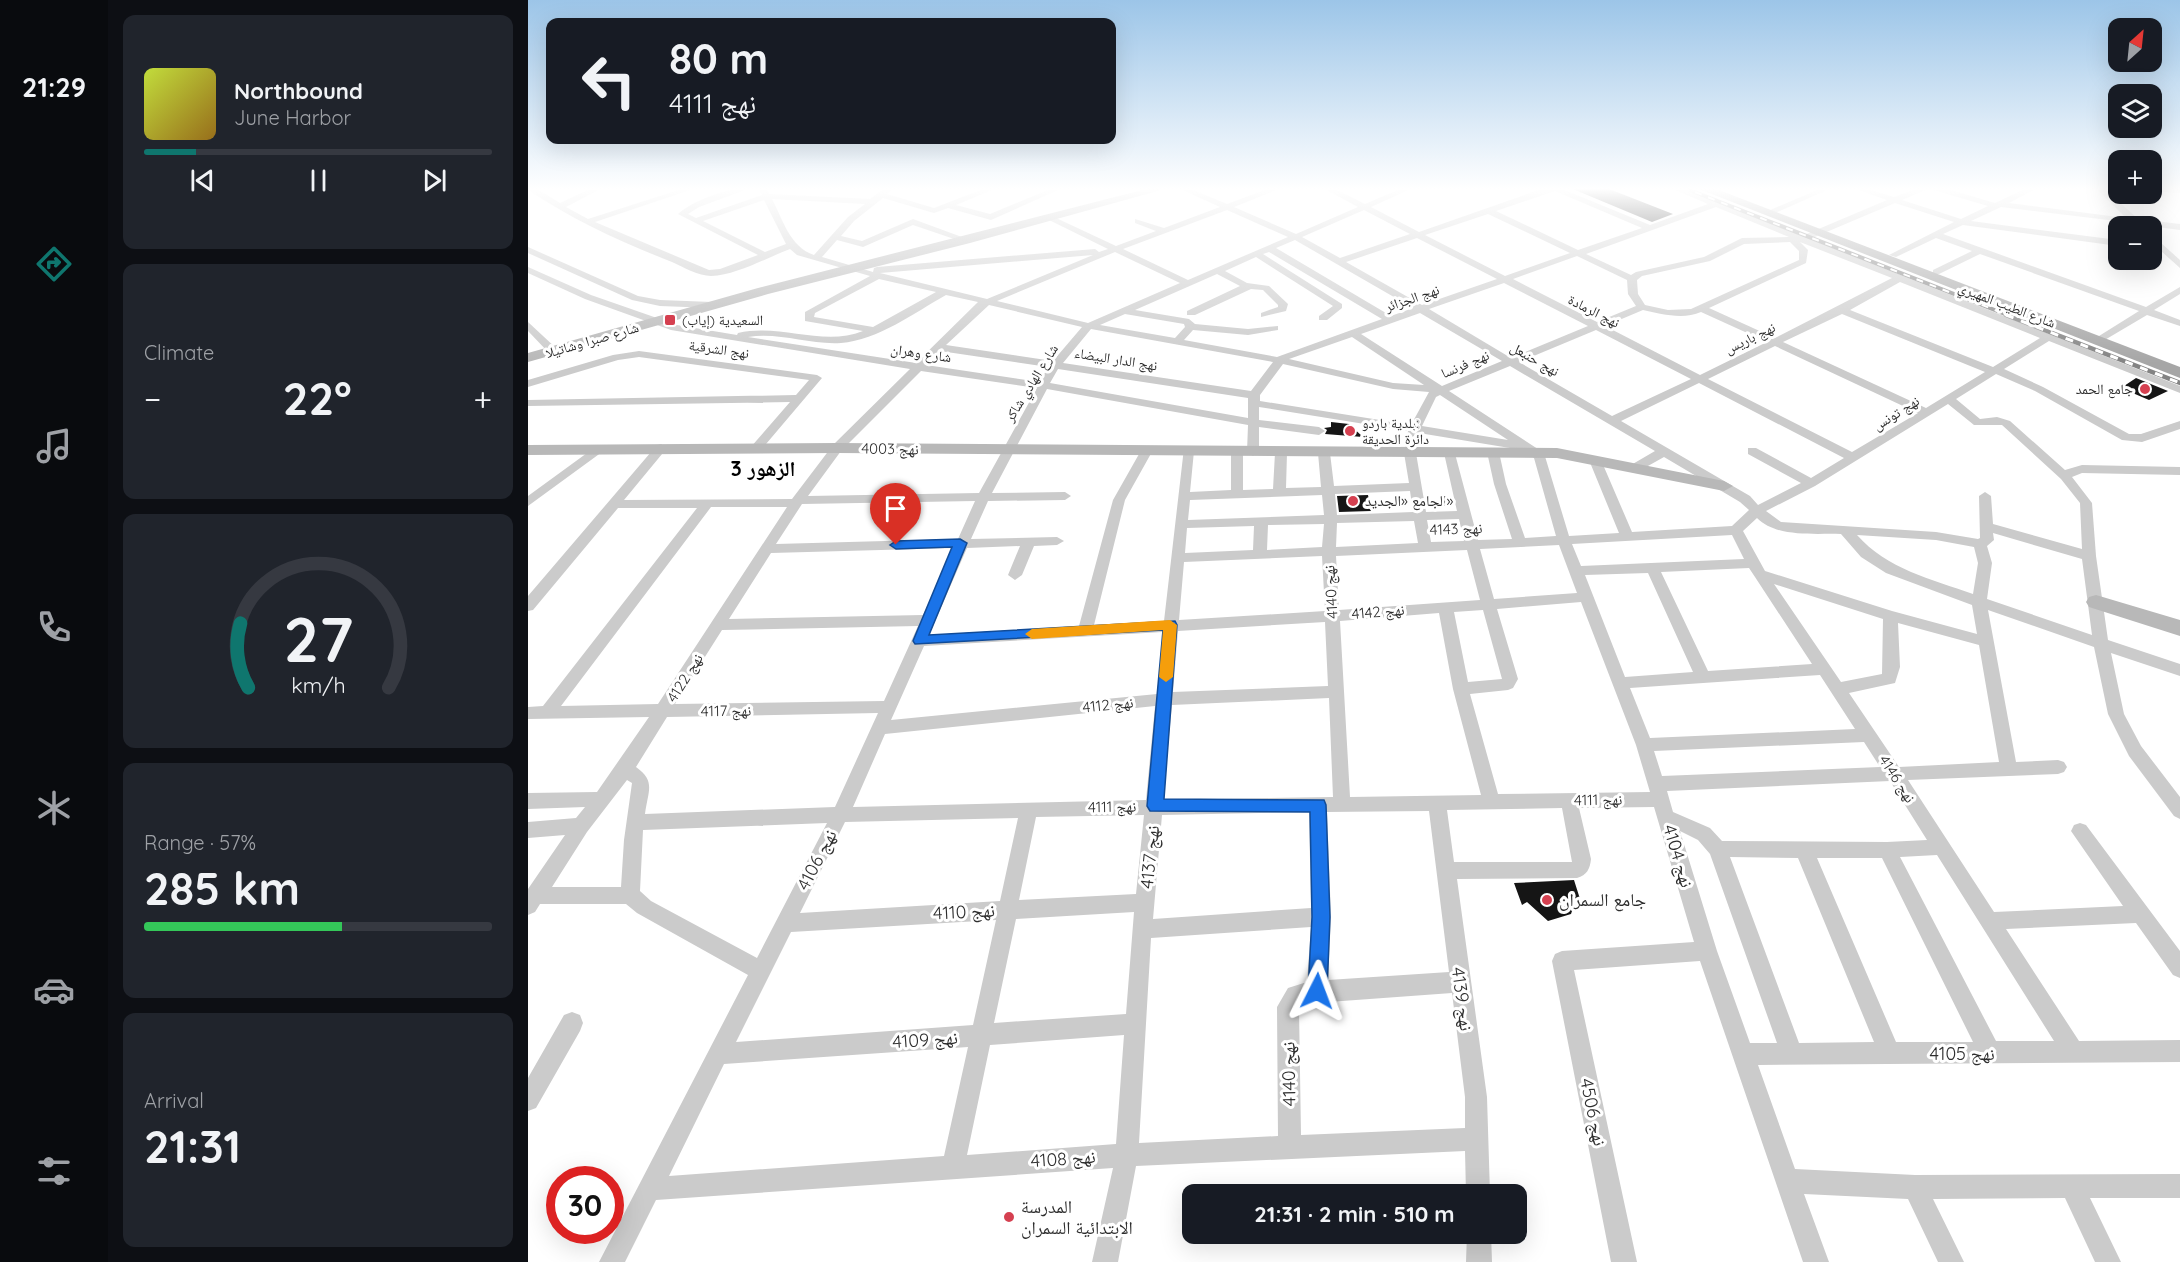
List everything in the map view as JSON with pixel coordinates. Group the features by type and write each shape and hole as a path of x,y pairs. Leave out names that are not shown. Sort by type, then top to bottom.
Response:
{"main road":[{"name":"شارع الطيب المهيري","path":"1860,246 2180,373"},
{"name":"شارع الطيب المهيري","path":"1866,246 2180,367"}],"street":[{"path":"644,246 708,273 722,272 789,246"},
{"path":"747,246 765,255"},
{"path":"792,246 798,252 851,269 1089,326 1278,360 1393,386 1437,391"},
{"path":"816,258 827,246"},
{"name":"شارع صبرا وشاتيلا","path":"528,358 712,305 943,246"},
{"path":"1107,246 1188,283"},
{"path":"985,301 1125,246"},
{"name":"شارع الهادي شاكر","path":"1006,450 1054,365 1089,326 1277,246"},
{"name":"نهج حنبعل","path":"1312,246 1724,486 1745,499 1768,521 1785,528 1936,536 1980,544"},
{"path":"1339,261 1384,246"},
{"name":"نهج الرمادة","path":"1438,246 1852,457"},
{"path":"1563,246 1632,279"},
{"name":"نهج الجزائر","path":"1278,360 1594,246"},
{"path":"1632,279 1644,272 1707,260 1733,246"},
{"path":"1632,279 1632,292 1642,307 1675,314 1701,309 1765,277 1797,266 1803,261 1804,250 1802,246"},
{"path":"1814,246 2180,390"},
{"path":"1893,255 1913,246"},
{"path":"1966,246 2180,323"},
{"path":"1271,249 1390,320"},
{"path":"528,250 634,298 660,303 712,305"},
{"path":"865,272 1115,250"},
{"path":"2164,250 2180,265"},
{"path":"1936,272 1979,251"},
{"path":"1258,255 1340,306 1323,318"},
{"name":"شارع وهران","path":"528,270 588,297 675,328 730,339 996,378 1254,423 1319,430"},
{"path":"1219,271 1249,286 1266,288 1283,304 1283,309 1265,315"},
{"path":"875,330 813,321 807,316 810,312 879,275"},
{"name":"نهج باريس","path":"1612,421 1842,310 1900,278"},
{"path":"1191,313 1249,286"},
{"path":"2103,338 2180,290"},
{"path":"730,339 769,332 846,341 875,330 944,292"},
{"name":"نهج 4122","path":"531,900 581,826 625,769 798,501 837,448 985,301"},
{"name":"نهج فرنسا","path":"1437,391 1642,307"},
{"path":"1701,309 1926,412"},
{"path":"1842,310 2039,389 2126,437 2142,438 2180,425"},
{"path":"1125,311 1184,320 1191,324 1190,327"},
{"path":"528,325 553,351"},
{"path":"1190,327 1248,332 1274,328"},
{"path":"1177,342 1190,327"},
{"path":"1353,333 1437,391 1476,412 1534,450"},
{"name":"نهج تونس","path":"1756,511 1811,483 2049,337"},
{"name":"نهج الدار البيضاء","path":"938,347 1254,399 1414,430 1534,450"},
{"name":"نهج الشرقية","path":"528,384 617,357 639,354 817,378 756,448"},
{"path":"1237,494 1245,452 1254,423 1254,399 1278,360"},
{"path":"1425,547 1410,453 1414,430 1428,398 1437,391"},
{"path":"528,403 801,398"},
{"path":"1949,399 1978,423 1997,420 2006,423 2082,494 2086,503 2089,556 2110,692 2122,730 2153,777 2180,811"},
{"path":"528,606 661,448"},
{"name":"نهج 4003","path":"528,450 837,448 1281,453 1450,453 1534,450 1724,486"},
{"path":"528,502 598,449"},
{"name":"نهج 4106","path":"612,1262 841,813 920,641 960,543 1006,450"},
{"path":"1084,631 1119,500 1147,450"},
{"name":"نهج 4104","path":"1534,450 1564,541 1644,745 1707,951 1816,1262"},
{"name":"نهج 4137","path":"1105,1262 1127,1155 1142,929 1188,451"},
{"path":"1493,452 1500,484 1520,543"},
{"path":"1635,468 1663,452"},
{"path":"1752,452 1811,483"},
{"path":"1279,492 1281,453"},
{"name":"نهج 4140","path":"1324,453 1326,490 1331,518 1329,551 1342,803"},
{"path":"1450,453 1509,682 1502,686 1461,688"},
{"path":"1595,460 1627,536"},
{"path":"2065,476 2082,469 2180,471"},
{"path":"1184,496 1416,487"},
{"path":"615,504 1065,496"},
{"path":"1985,496 1987,527 1986,542 1980,544 1984,563 1979,602 1984,641 2009,770"},
{"path":"547,712 707,504"},
{"path":"1736,530 1756,511"},
{"path":"1181,524 1465,515"},
{"path":"1260,554 1261,521"},
{"path":"1987,527 2089,556"},
{"name":"نهج 4143","path":"1178,558 1564,541 1736,530"},
{"name":"نهج 4146","path":"1736,530 1756,569 1895,775 1939,847 2073,1051"},
{"path":"1846,531 1866,554 1891,570 2180,670"},
{"path":"767,549 1057,541"},
{"path":"1015,574 1029,542"},
{"path":"1653,569 1704,679"},
{"path":"1578,572 1756,569 1890,616 1984,641"},
{"name":"نهج 4142","path":"920,641 1333,616 1586,597"},
{"path":"2096,603 2180,628"},
{"path":"1445,606 1461,688 1492,802"},
{"path":"1837,689 1889,679 1892,667 1890,616"},
{"path":"718,625 928,620"},
{"path":"1620,683 1823,669"},
{"name":"نهج 4112","path":"879,728 1164,699 1337,692"},
{"name":"نهج 4117","path":"528,713 888,707"},
{"path":"1644,745 1868,735"},
{"name":"نهج 4111","path":"636,822 841,813 1155,806 1661,800 1895,775 2058,767"},
{"path":"625,769 641,780 633,840 630,895"},
{"path":"528,801 601,799"},
{"path":"1661,800 1704,834 1718,849 1792,1054"},
{"path":"1445,871 1577,870 1581,866 1582,859 1569,801"},
{"name":"نهج 4139","path":"1437,804 1476,1098 1478,1184"},
{"path":"1317,991 1321,917 1318,805"},
{"path":"953,1167 1029,809"},
{"path":"528,830 581,826"},
{"path":"2080,831 2180,968"},
{"path":"1718,849 1939,847"},
{"path":"1804,849 1890,1054"},
{"path":"1887,849 1991,1054"},
{"path":"531,900 630,895 644,907 759,970"},
{"name":"نهج 4110","path":"784,923 1145,902"},
{"path":"1989,921 2141,914"},
{"path":"1142,929 1321,917"},
{"name":"نهج 4506","path":"1624,1262 1562,961 1707,951"},
{"name":"نهج 4140","path":"1290,1148 1288,1007 1295,995 1317,991 1460,982"},
{"path":"528,1100 572,1023"},
{"name":"نهج 4109","path":"717,1054 1134,1024"},
{"name":"نهج 4105","path":"1744,1054 2180,1051"},
{"name":"نهج 4108","path":"648,1188 1127,1155 1477,1139"},
{"path":"1789,1181 1915,1187 2180,1186"},
{"path":"1915,1187 1951,1262"},
{"path":"2072,1187 2108,1262"},
{"path":"1479,1244 1479,1262"}],"building":[{"name":"جامع الحمد","path":"2136,378 2168,391 2149,400 2121,388"},
{"name":"بلدية باردو: دائرة الحديقة","path":"1331,422 1349,424 1363,437 1325,434 1327,430 1324,428 1331,427"},
{"name":"الجامع «الجديد»","path":"1368,495 1371,511 1339,512 1337,496"},
{"name":"جامع السمران","path":"1574,880 1580,899 1567,901 1573,908 1571,914 1548,921 1527,902 1522,905 1514,883"}],"railway":[{"path":"1832,246 2010,316"},
{"path":"2006,315 2180,383"}],"slow traffic":[{"path":"1032,634 1170,625 1166,677"}],"place":[{"name":"السعيدية (إياب)","path":"670,320"},
{"name":"جامع الحمد","path":"2145,389"},
{"name":"بلدية باردو: دائرة الحديقة","path":"1350,431"},
{"name":"الجامع «الجديد»","path":"1353,501"},
{"name":"جامع السمران","path":"1547,900"},
{"name":"المدرسة الابتدائية السمران","path":"1009,1217"}],"district":[{"name":"الزهور 3","path":"763,469"}],"route":[{"path":"896,545 960,543 920,641 1170,625 1155,806 1318,805 1321,917 1317,991"}]}
